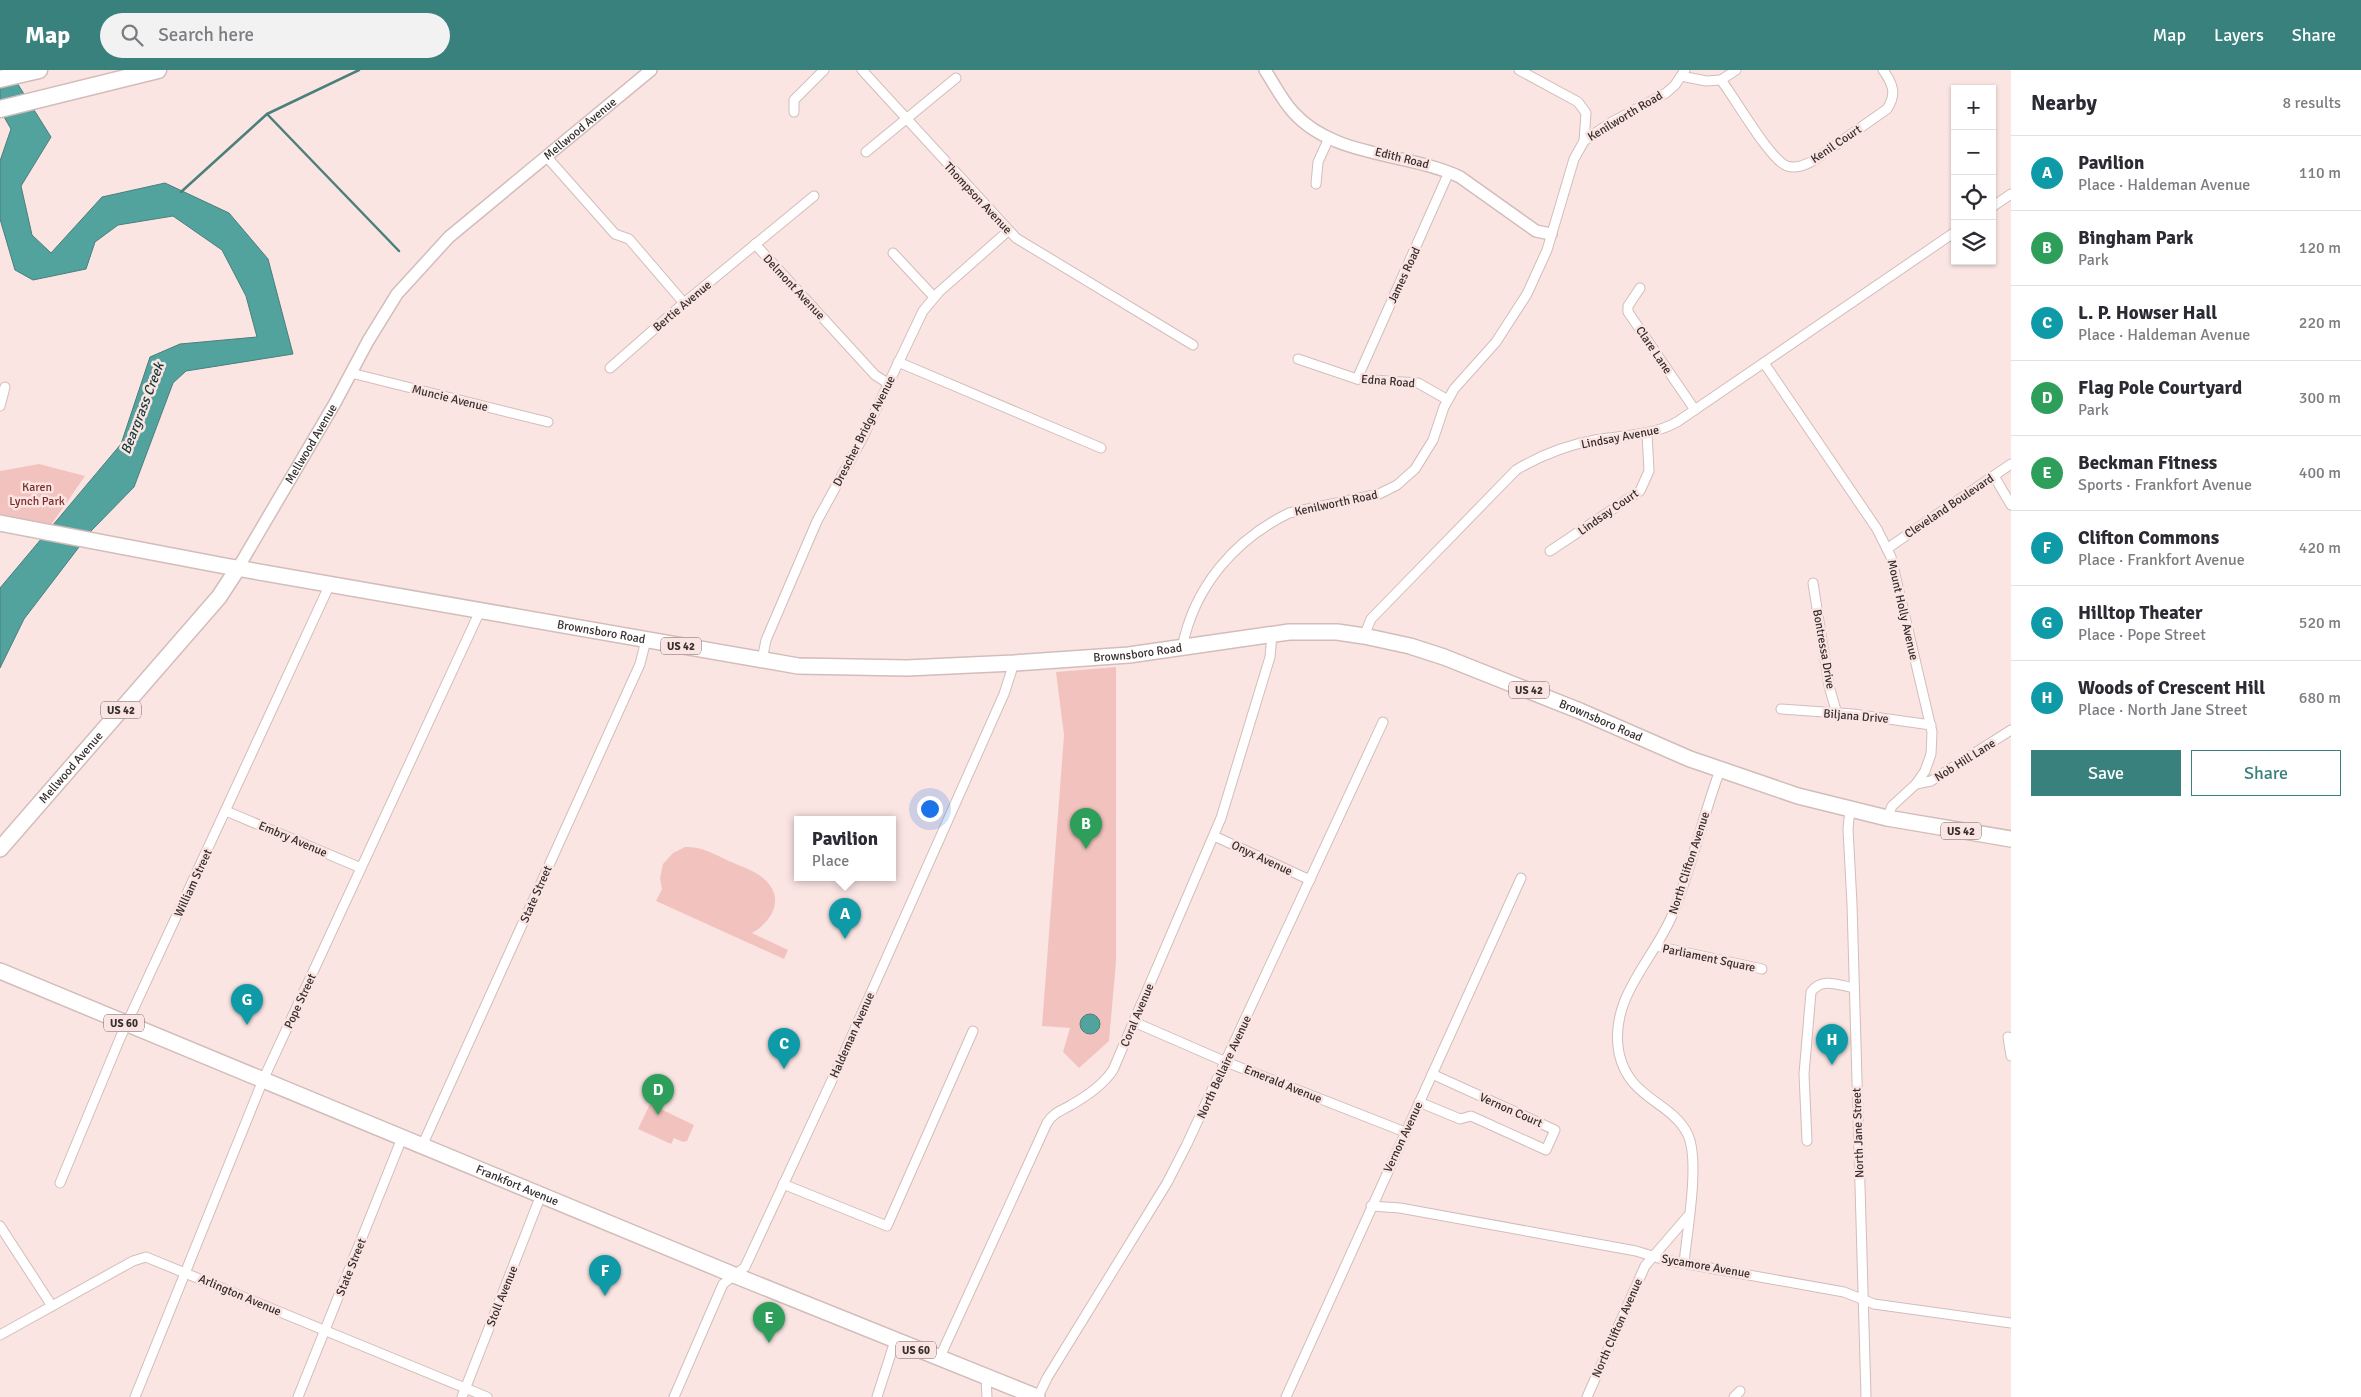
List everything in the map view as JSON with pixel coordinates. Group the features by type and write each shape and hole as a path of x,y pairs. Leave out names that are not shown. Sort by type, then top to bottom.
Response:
{"highway":[{"path":"0,79 39,70"},
{"path":"0,109 158,70"}],"main road":[{"name":"US 42","path":"0,523 238,568"},
{"name":"Brownsboro Road","path":"238,568 798,666 869,667 1014,663 1128,655 1272,634 1309,631 1364,636 1410,646 1444,657 1720,770 1798,796 1887,818 2011,839"},
{"name":"Mellwood Avenue","path":"0,849 219,597 238,568"},
{"name":"Frankfort Avenue","path":"0,971 734,1276 1037,1397"}],"street":[{"name":"Mellwood Avenue","path":"238,568 386,311 429,257 449,237 651,70"},
{"path":"794,112 794,100 824,70"},
{"name":"Thompson Avenue","path":"862,70 1016,238 1193,345"},
{"name":"Edith Road","path":"1265,70 1293,112 1316,131 1330,138 1449,172 1460,177 1536,231 1551,234"},
{"path":"1519,70 1578,102 1586,113 1584,141"},
{"path":"1683,73 1706,81 1721,80 1736,70"},
{"name":"Kenil Court","path":"1721,80 1776,159 1793,167 1804,166 1887,109 1893,92 1884,70"},
{"name":"Kenilworth Road","path":"1182,648 1188,625 1211,578 1222,562 1260,529 1289,513 1379,494 1397,485 1415,468 1433,440 1454,388 1496,342 1512,319 1543,260 1574,159 1584,141 1610,123 1666,93 1683,73"},
{"path":"866,152 956,78"},
{"path":"1316,184 1316,168 1330,138"},
{"path":"546,156 615,234 629,239 684,303"},
{"name":"James Road","path":"1357,378 1449,172"},
{"path":"1996,204 2011,194"},
{"name":"Delmont Avenue","path":"814,196 755,244 875,375 888,384"},
{"name":"Drescher Bridge Avenue","path":"762,660 766,640 817,521 863,437 923,311 934,297 1008,231"},
{"name":"Lindsay Avenue","path":"1364,636 1371,619 1516,470 1534,459 1561,449 1593,440 1647,433 1670,426 1951,235"},
{"name":"Bertie Avenue","path":"610,368 755,244"},
{"path":"893,253 934,297"},
{"name":"Clare Lane","path":"1640,288 1628,306 1628,312 1695,410"},
{"name":"Edna Road","path":"1298,359 1357,378 1418,383 1448,400"},
{"path":"898,362 1101,448"},
{"name":"Mount Holly Avenue","path":"1764,363 1888,548 1930,725 1930,754 1925,771 1916,784 1898,800 1887,818"},
{"name":"Muncie Avenue","path":"351,373 548,422"},
{"path":"0,406 5,388"},
{"name":"Lindsay Court","path":"1550,551 1640,490 1649,471 1647,433"},
{"name":"Cleveland Boulevard","path":"1888,548 2011,464"},
{"path":"1994,476 2011,505"},
{"name":"Bontressa Drive","path":"1812,583 1829,686 1837,714"},
{"name":"William Street","path":"60,1183 127,1024 330,584"},
{"name":"Pope Street","path":"135,1397 263,1080 480,611"},
{"name":"Coral Avenue","path":"939,1359 1051,1111 1097,1088 1109,1077 1134,1022 1170,932 1214,836 1270,657 1272,634"},
{"name":"State Street","path":"422,1146 640,664 646,640"},
{"name":"Haldeman Avenue","path":"674,1397 723,1284 745,1266 838,1067 908,905 1007,686 1014,663"},
{"name":"Biljana Drive","path":"1781,709 1853,714 1930,725"},
{"name":"North Bellaire Avenue","path":"1037,1397 1167,1183 1226,1062 1383,722"},
{"name":"Nob Hill Lane","path":"1916,784 1931,781 2011,730"},
{"name":"North Clifton Avenue","path":"1684,1263 1693,1165 1691,1142 1682,1126 1632,1083 1622,1061 1618,1046 1618,1028 1625,1001 1632,984 1674,913 1720,770"},
{"name":"North Jane Street","path":"1850,809 1848,829 1864,1278 1862,1298 1866,1397"},
{"name":"Embry Avenue","path":"226,811 361,868"},
{"name":"Onyx Avenue","path":"1214,836 1310,880"},
{"name":"Vernon Avenue","path":"1286,1397 1521,878"},
{"name":"Parliament Square","path":"1656,946 1762,969"},
{"path":"1807,1141 1804,1074 1811,992 1815,986 1823,982 1854,988"},
{"name":"Emerald Avenue","path":"1134,1022 1226,1062 1405,1132"},
{"path":"783,1184 887,1226 973,1031"},
{"path":"2008,1037 2011,1056"},
{"name":"Vernon Court","path":"1419,1102 1460,1119 1471,1116 1546,1150 1555,1130 1432,1074"},
{"name":"State Street","path":"298,1397 402,1138"},
{"name":"Stoll Avenue","path":"462,1397 541,1195"},
{"name":"Sycamore Avenue","path":"1371,1206 1409,1210 1653,1256 1664,1260 1844,1292 1874,1304 2011,1323"},
{"name":"North Clifton Avenue","path":"1587,1397 1645,1266 1688,1216"},
{"path":"0,1226 52,1306"},
{"name":"Arlington Avenue","path":"0,1335 141,1257 186,1272 487,1397"},
{"path":"877,1397 895,1341"},
{"path":"986,1377 987,1397"}],"green space":[{"name":"Karen Lynch Park","path":"39,464 85,476 51,525 0,517 0,471"},
{"path":"1116,667 1116,962 1109,1041 1079,1068 1063,1052 1070,1028 1042,1026 1064,735 1056,672"},
{"path":"685,847 707,851 747,868 759,875 770,885 774,893 774,908 766,922 752,933 788,950 784,959 656,901 662,889 660,878 663,864 673,853"},
{"path":"650,1104 694,1125 687,1141 683,1142 674,1138 671,1144 638,1129"}],"water":[{"name":"Beargrass Creek","path":"0,70 9,70 51,137 21,186 32,235 51,253 102,197 165,183 229,213 268,259 293,354 186,371 173,383 134,487 92,530 24,619 0,668 0,588 121,444 150,357 180,344 257,337 246,296 222,250 173,216 118,225 95,242 86,269 33,280 15,270 0,219 0,161 11,129 0,110"},
{"path":"1090,1014 1097,1017 1100,1024 1097,1031 1090,1034 1083,1031 1080,1024 1083,1017"}],"waterway":[{"path":"181,192 267,114 359,70"},
{"path":"267,114 399,251"}],"place":[{"name":"Bingham Park","path":"1086,849"},
{"name":"Pavilion","path":"845,939"},
{"name":"Hilltop Theater","path":"247,1025"},
{"name":"Woods of Crescent Hill","path":"1832,1065"},
{"name":"L. P. Howser Hall","path":"784,1069"},
{"name":"Flag Pole Courtyard","path":"658,1115"},
{"name":"Clifton Commons","path":"605,1296"},
{"name":"Beckman Fitness","path":"769,1343"}]}
